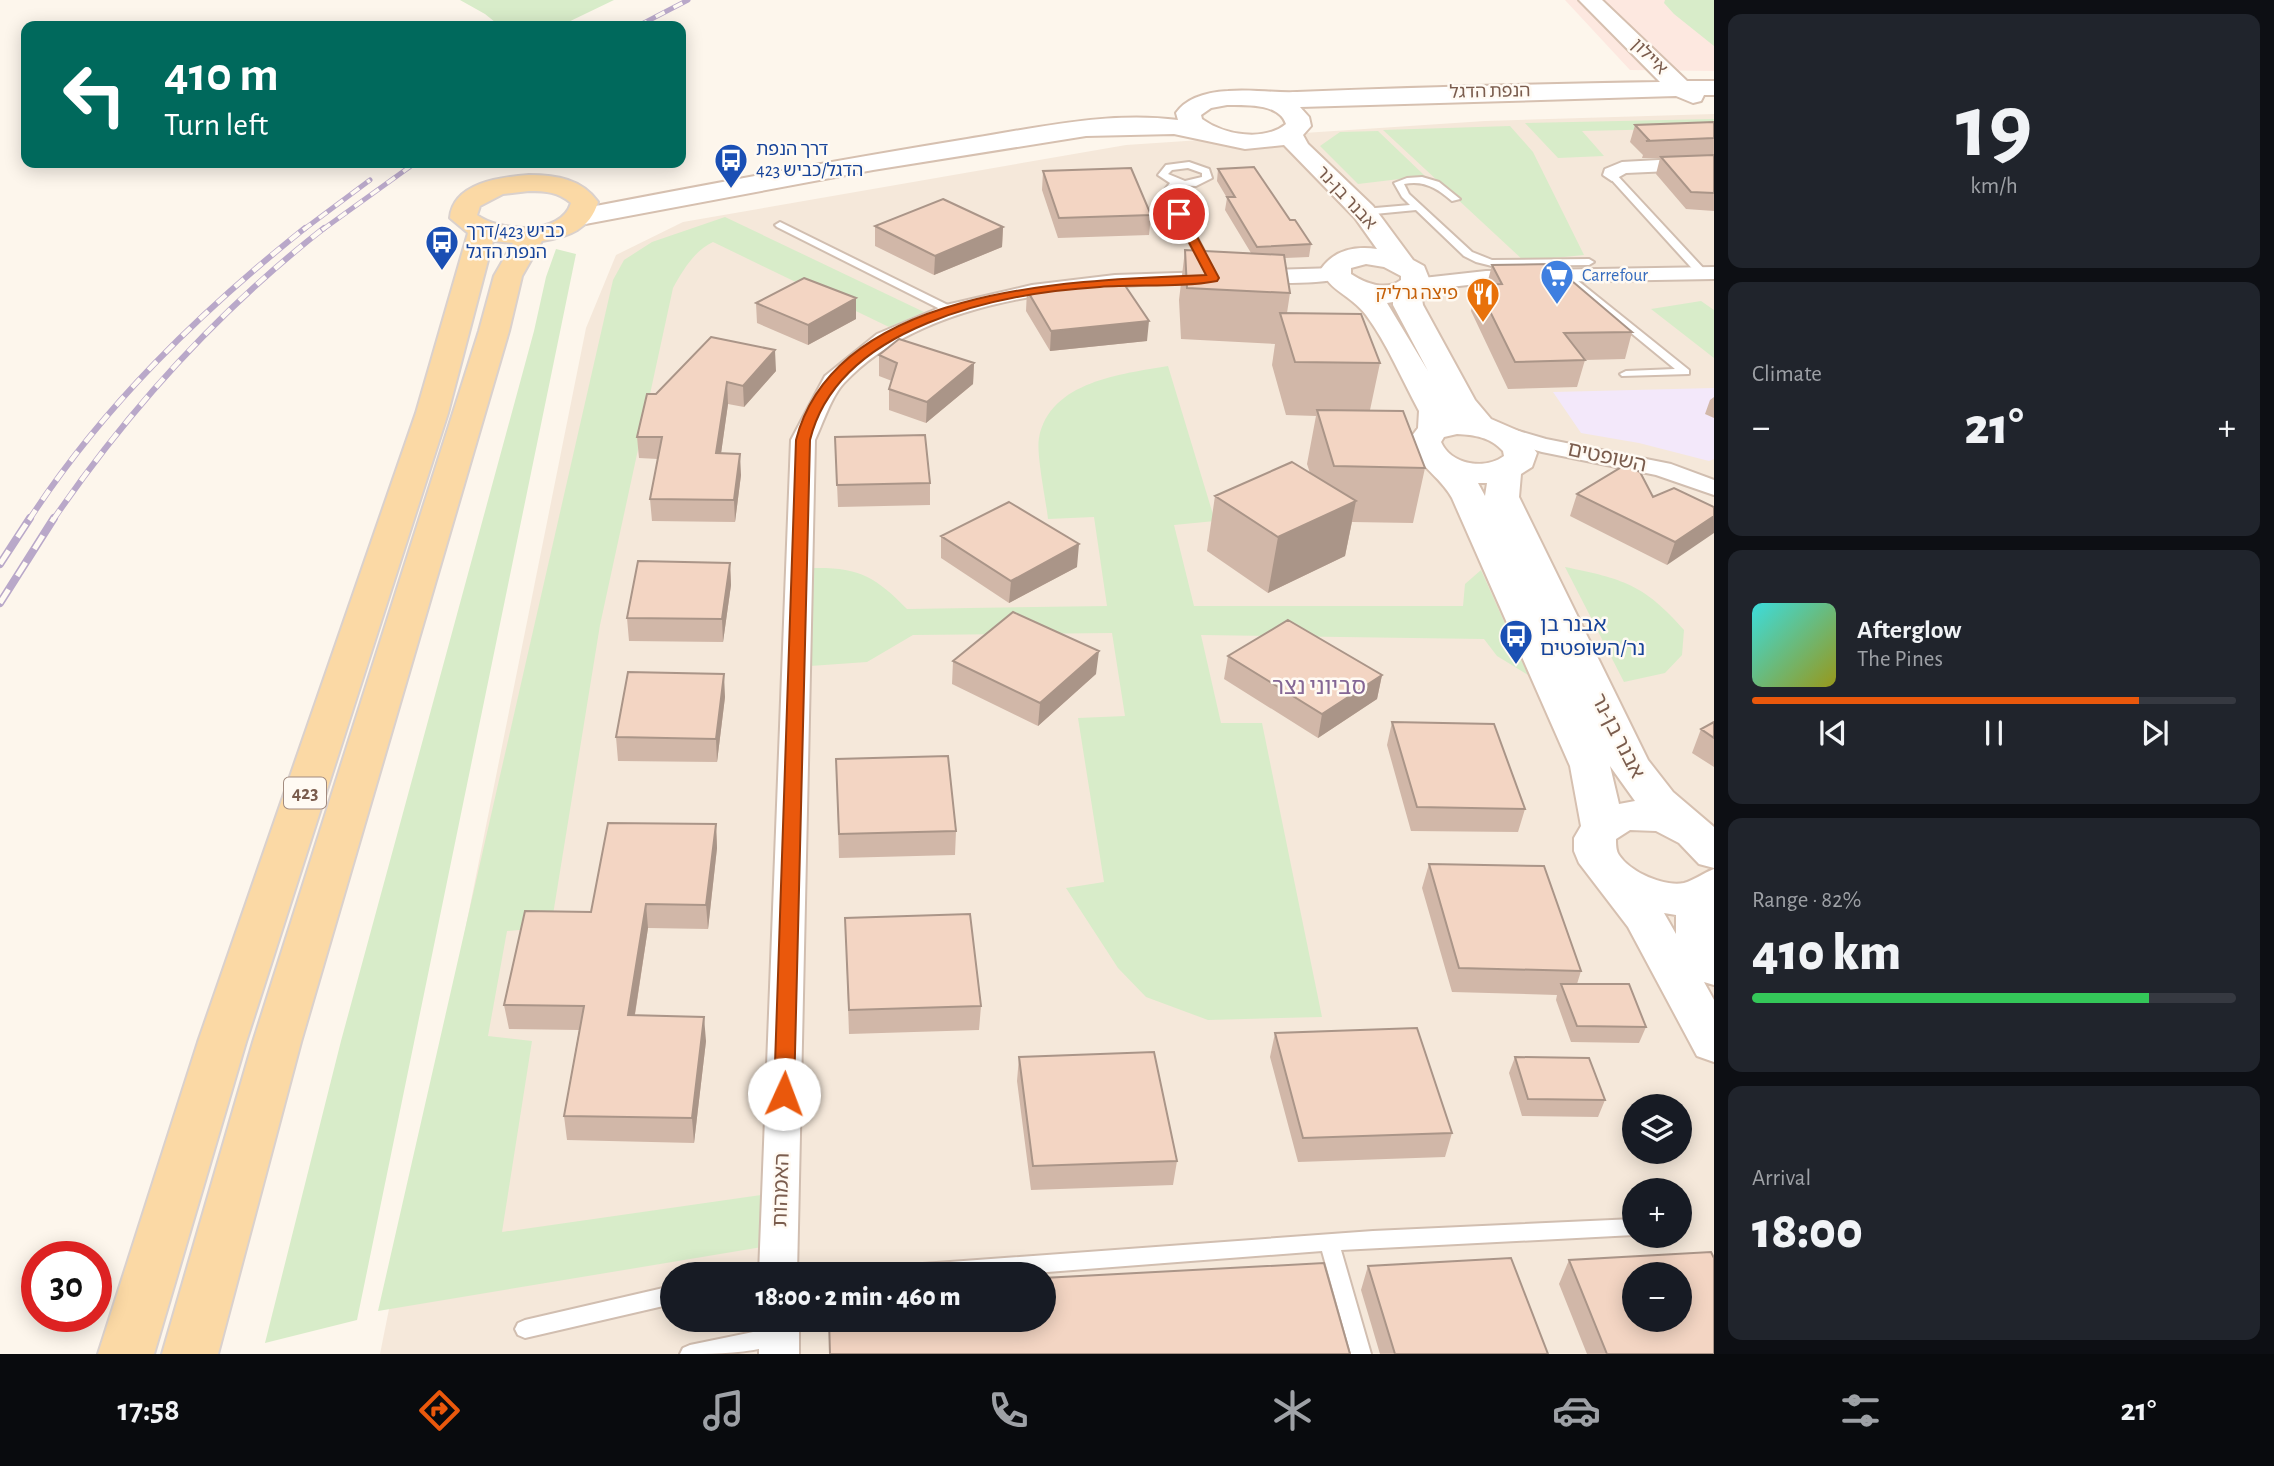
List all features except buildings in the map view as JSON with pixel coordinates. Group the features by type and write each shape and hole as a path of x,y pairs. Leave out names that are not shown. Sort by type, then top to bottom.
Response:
{"main road":[{"path":"541,183 563,187 580,206 561,228 532,235 506,236 482,231 467,223 463,212 469,201 484,192 505,186 541,183"},
{"name":"423","path":"131,1336 222,1042 432,413 482,231"},
{"name":"423","path":"190,1354 277,1042 494,331 508,276 532,235"}],"street":[{"name":"איילון","path":"1590,0 1704,79 1714,108"},
{"name":"איילון","path":"1620,0 1651,44"},
{"path":"1556,91 1601,86 1639,76 1646,70 1651,44"},
{"path":"1704,79 1714,97"},
{"name":"הנפת הדגל","path":"580,206 641,192 963,135 1196,105 1227,97 1266,101 1556,91 1704,79"},
{"name":"אבנר בן-נר","path":"1266,101 1294,113 1298,148 1364,212 1408,276 1408,304 1468,415 1510,438 1521,453 1520,460 1505,471 1502,497 1630,765 1708,865"},
{"path":"1196,105 1191,109 1188,118 1202,131"},
{"name":"הנפת הדגל","path":"1245,141 1270,140 1326,120 1395,115 1714,108"},
{"path":"580,206 1006,140 1134,125 1160,125 1202,131 1221,138 1245,141"},
{"name":"אבנר בן-נר","path":"1245,141 1282,160 1340,215 1356,236 1358,248 1350,274 1380,313 1435,411 1438,447 1469,498 1590,766 1602,827 1595,838 1596,852 1604,866 1617,879"},
{"path":"1612,176 1612,173 1622,168 1714,163"},
{"path":"1350,274 1385,293 1408,276 1708,273"},
{"name":"האמהות","path":"770,1262 803,440 817,402 831,383 850,365 897,332 952,310 1021,292 1060,286 1350,274"},
{"path":"1491,429 1456,424 1438,447 1474,473 1505,471"},
{"name":"השופטים","path":"1491,429 1542,445 1662,469 1714,488"},
{"path":"1602,827 1616,819 1632,815 1653,816 1674,822 1708,865"},
{"path":"1617,879 1658,897 1681,899 1708,865"},
{"path":"1708,865 1696,921 1700,943 1714,968"},
{"path":"1617,879 1645,918 1714,1043"}],"lane":[{"path":"1612,176 1708,273"},
{"path":"1455,199 1437,183 1424,179 1398,183 1405,195 1468,254 1480,260 1492,263 1588,262"},
{"path":"1176,182 1168,192 1213,278"},
{"path":"1364,212 1418,207"},
{"path":"780,225 952,310"},
{"path":"1567,275 1685,372 1626,374"},
{"path":"1056,1263 1329,1242 1622,1228"},
{"path":"1329,1242 1361,1354"},
{"path":"525,1329 660,1298"},
{"path":"104,1354 131,1336"},
{"path":"690,1354 779,1336"}],"shaded area":[{"path":"1565,0 1714,0 1714,71 1630,70"},
{"path":"1714,114 1714,1354 380,1354 586,328 616,255 683,222 1126,145 1485,121"},
{"path":"1714,388 1714,459 1709,461 1639,443 1581,433 1553,392"}],"green space":[{"path":"460,0 614,0 570,21 494,21"},
{"path":"1665,0 1714,0 1714,46 1674,14 1664,3"},
{"path":"1714,119 1714,128 1582,131 1604,156 1558,158 1525,123"},
{"path":"1510,126 1533,152 1584,255 1524,261 1383,130"},
{"path":"1378,131 1425,176 1358,184 1320,146 1340,132"},
{"path":"725,217 924,312 889,327 713,242 695,255 681,274 673,288 600,625 551,927 507,931 488,1036 532,1041 502,1232 761,1195 762,1247 378,1311 613,280 624,260 652,242"},
{"path":"556,249 576,254 357,1320 265,1343 341,1041 534,331 546,277"},
{"path":"1701,301 1714,310 1714,358 1651,309"},
{"path":"1168,366 1215,521 1174,525 1194,606 1463,606 1465,584 1481,570 1528,675 1497,656 1484,639 1201,635 1221,723 1262,723 1322,1017 1208,1020 1146,997 1118,968 1066,888 1104,882 1078,718 1125,716 1112,633 913,635 867,662 810,666 812,568 842,569 865,576 875,581 907,609 1107,606 1094,517 1048,519 1039,438 1046,419 1057,404 1073,392 1110,377"},
{"path":"1565,567 1618,580 1657,602 1684,630 1682,655 1665,673 1624,682"}],"railway":[{"path":"648,21 688,0"},
{"path":"322,230 408,168"},
{"path":"303,230 370,180"},
{"path":"29,520 88,439 155,363 228,293 305,228"},
{"path":"53,520 112,439 177,363 248,293 324,228"},
{"path":"0,564 30,518"},
{"path":"0,603 54,518"}],"place":[{"name":"דרך הנפת הדגל/כביש 423","path":"731,190"},
{"name":"כביש 423/דרך הנפת הדגל","path":"442,272"},
{"name":"Carrefour","path":"1557,306"},
{"name":"פיצה גרליק","path":"1483,324"},
{"name":"אבנר בן נר/השופטים","path":"1516,666"}],"district":[{"name":"סביוני נצר","path":"1319,687"}],"route":[{"path":"784,1094 803,440 808,422 817,402 831,383 850,365 897,332 929,318 986,300 1060,286 1213,278 1179,214"}]}
